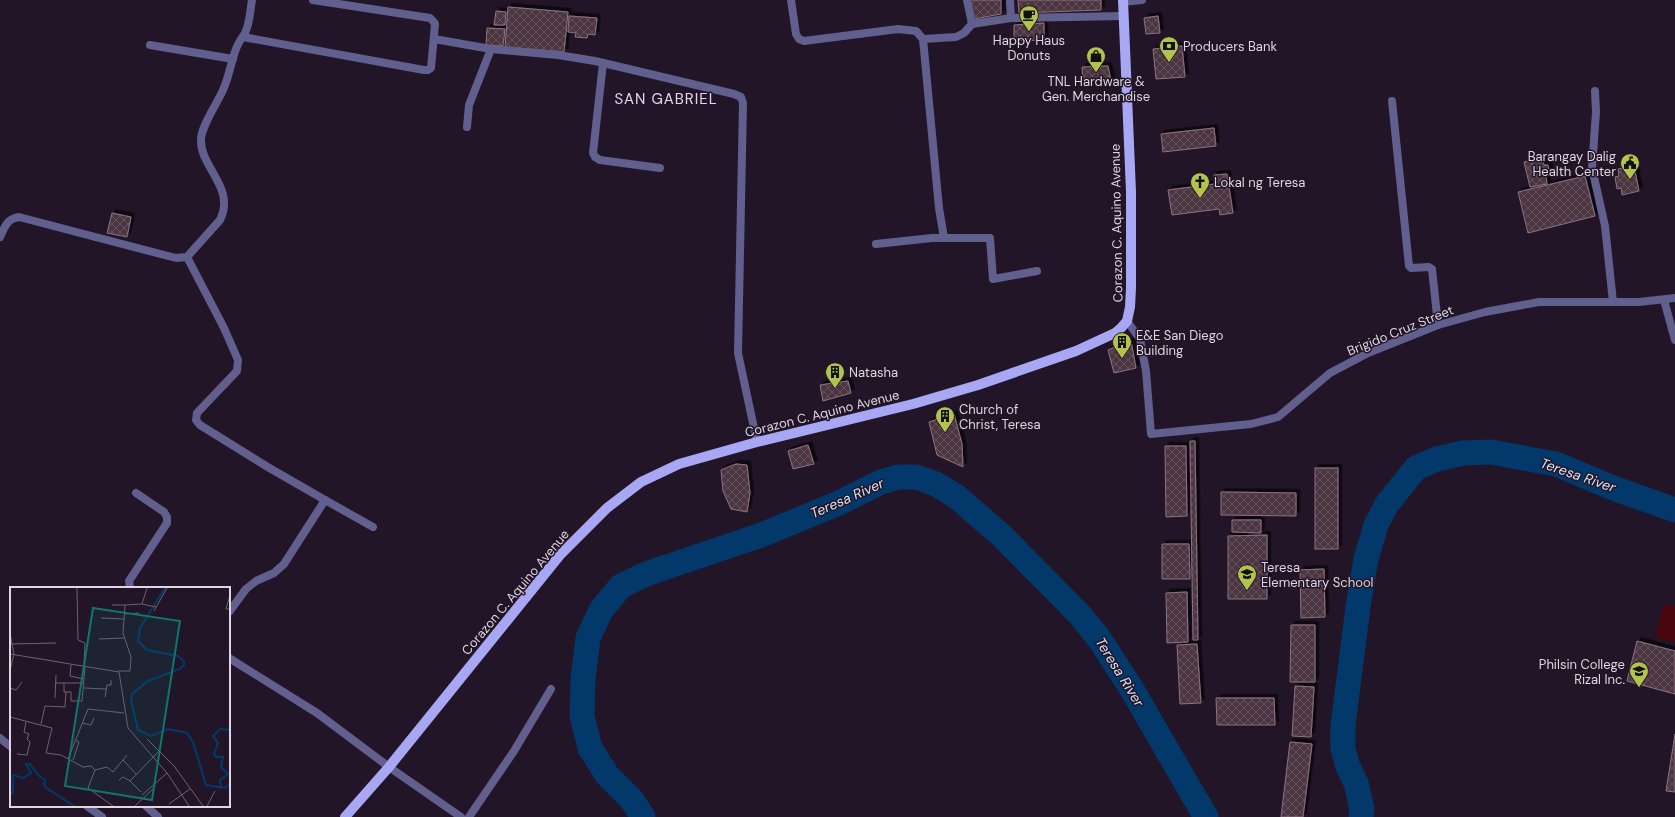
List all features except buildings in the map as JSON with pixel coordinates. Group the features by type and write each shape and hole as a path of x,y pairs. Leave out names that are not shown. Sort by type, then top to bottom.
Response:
{"main road":[{"name":"Corazon C. Aquino Avenue","path":"345,817 389,767 560,555 607,508 641,482 679,464 757,442 913,404 978,385 1076,351 1115,334 1127,321 1130,307 1131,288 1131,192 1123,1"}],"street":[{"path":"0,237 6,223 11,218 19,217 176,258 187,257 220,220 223,213 224,204 222,193 202,150 201,138 224,88 236,47 243,37 248,25 252,0"},
{"path":"243,37 424,70 431,68 435,24 430,18 313,0"},
{"path":"791,0 796,34 799,39 804,41 898,29 916,31 923,39 939,208 944,238"},
{"path":"968,0 972,24"},
{"path":"1010,0 1011,18"},
{"path":"1123,1 1142,0"},
{"path":"923,39 956,37 964,33 972,24 1011,18 1123,16"},
{"path":"434,39 491,49 558,55 603,63 734,94 740,97 743,104 738,353 757,442"},
{"path":"150,45 233,58"},
{"path":"467,127 469,105 491,49"},
{"path":"603,63 593,153 595,157 600,160 660,168"},
{"path":"1595,91 1596,112 1592,168 1605,226 1613,302"},
{"path":"1392,101 1409,266 1411,268 1429,267 1432,269 1438,325"},
{"path":"876,244 944,238 990,238 992,280 1037,271"},
{"path":"187,257 224,328 238,360 237,371 197,414 196,420 200,425 259,462 373,527"},
{"name":"Brigido Cruz Street","path":"1127,321 1140,339 1146,371 1151,434 1251,424 1278,417 1330,373 1368,354 1438,325 1485,312 1539,302 1639,302 1675,298"},
{"path":"1664,300 1675,340"},
{"path":"130,587 129,581 167,523 167,517 164,512 136,493"},
{"path":"230,611 246,589 256,581 274,573 284,564 325,500"},
{"path":"230,659 317,713 389,767 461,817"},
{"path":"469,817 514,751 551,689"},
{"path":"0,738 10,746"},
{"path":"88,807 102,817"},
{"path":"147,807 158,817"}],"shaded area":[{"path":"1664,604 1675,607 1675,642 1655,637"}],"waterway":[{"name":"Teresa River","path":"1361,817 1362,809 1356,783 1348,767 1343,749 1343,725 1358,607 1366,559 1376,525 1387,504 1416,468 1437,459 1463,453 1491,452 1556,464 1613,488 1675,510"},
{"name":"Teresa River","path":"643,817 632,800 607,775 590,748 582,716 583,679 588,638 601,610 621,586 646,574 764,534 839,503 881,482 898,477 916,477 936,484 957,497 1001,535 1081,616 1100,640 1131,688 1206,817"}],"place":[{"name":"Happy Haus Donuts","path":"1029,32"},
{"name":"Producers Bank","path":"1169,63"},
{"name":"TNL Hardware & Gen. Merchandise","path":"1096,73"},
{"name":"Barangay Dalig Health Center","path":"1630,180"},
{"name":"Lokal ng Teresa","path":"1200,199"},
{"name":"E&E San Diego Building","path":"1122,359"},
{"name":"Natasha","path":"835,389"},
{"name":"Church of Christ, Teresa","path":"945,433"},
{"name":"Teresa Elementary School","path":"1247,591"},
{"name":"Philsin College Rizal Inc.","path":"1639,688"}],"district":[{"name":"SAN GABRIEL","path":"666,99"}]}
